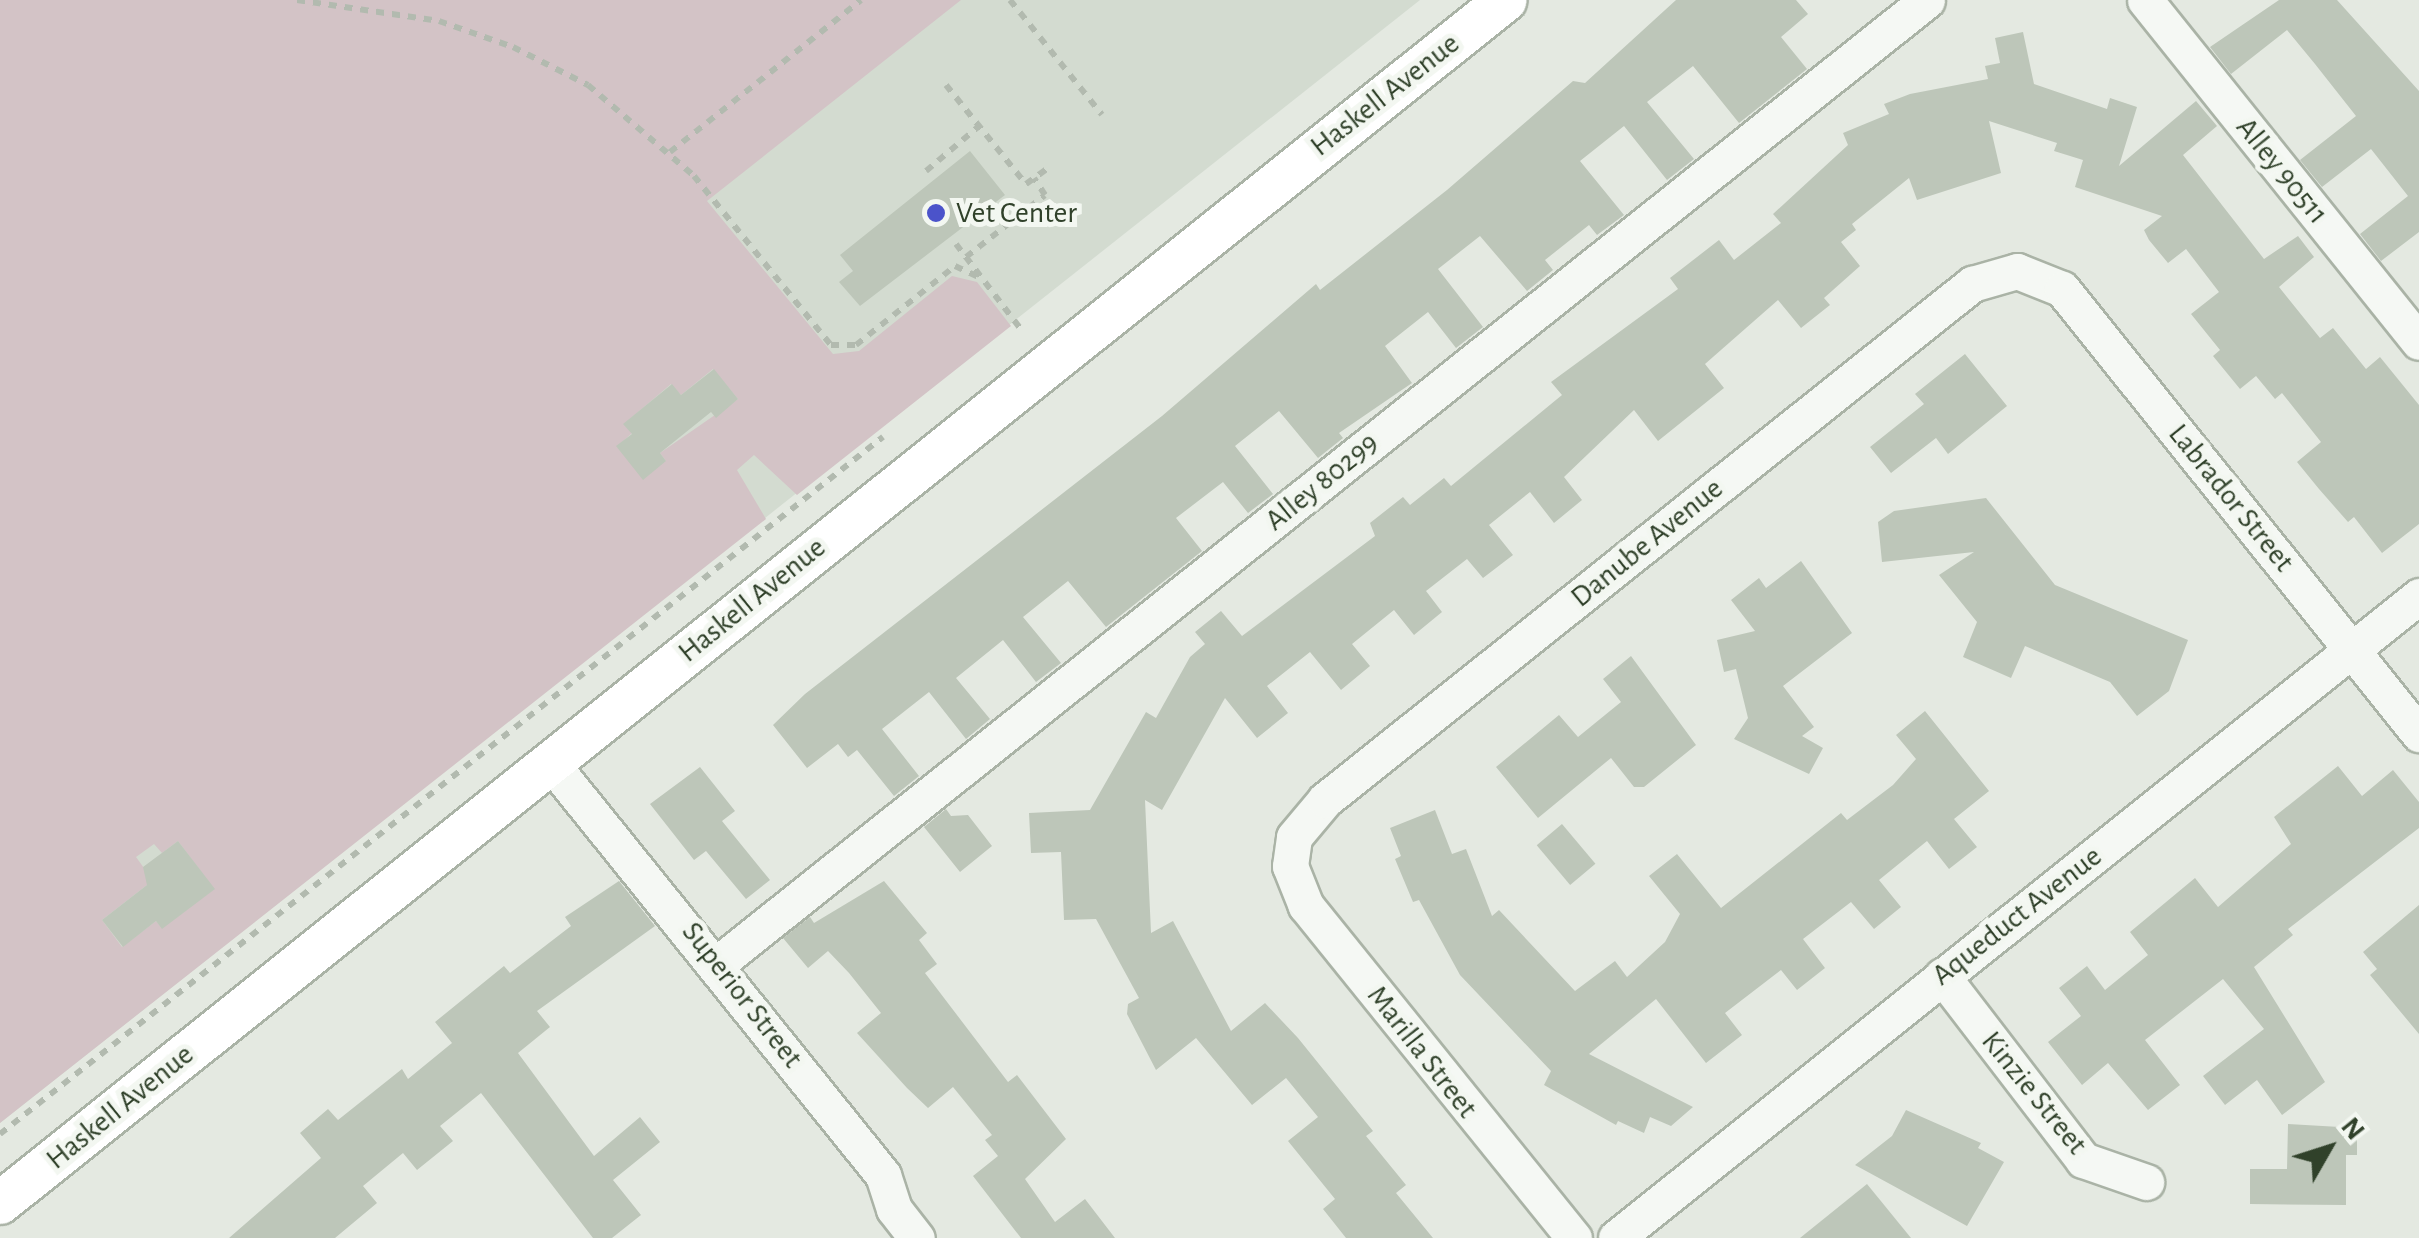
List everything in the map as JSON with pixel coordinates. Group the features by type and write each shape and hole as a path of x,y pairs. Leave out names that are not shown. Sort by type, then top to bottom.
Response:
{"main road":[{"name":"Haskell Avenue","path":"0,1203 1506,0"}],"street":[{"name":"Alley 80299","path":"717,964 1927,0"},
{"name":"Alley 90511","path":"2144,0 2419,342"},
{"name":"Danube Avenue","path":"1290,855 1303,822 1325,800 1972,284 2004,272 2032,274"},
{"name":"Labrador Street","path":"2032,274 2070,297 2419,734"},
{"name":"Aqueduct Avenue","path":"1616,1238 2419,596"},
{"name":"Superior Street","path":"551,763 883,1174 894,1209 917,1238"},
{"name":"Marilla Street","path":"1290,855 1306,906 1574,1238"},
{"name":"Kinzie Street","path":"1942,976 2083,1160 2146,1182"}],"path":[{"path":"297,0 439,22 513,47 588,85 670,152 831,344 856,345 954,266 979,277"},
{"path":"670,152 860,0"},
{"path":"1010,0 1102,115"},
{"path":"946,85 1026,184 1049,166"},
{"path":"926,171 979,126"},
{"path":"966,257 1045,195 1034,178"},
{"path":"956,244 1020,328"},
{"path":"0,1134 883,436"}],"shaded area":[{"path":"0,0 1420,0 0,1123"},
{"path":"0,0 961,0 707,201 833,354 859,351 952,276 977,282 1011,326 797,495 754,455 737,470 766,519 0,1123","holes":["713,369 738,399 660,453 666,461 617,447 632,433 624,424 671,384 681,395","178,841 214,889 162,928 156,921 122,947 102,920 147,885 149,875 136,857 154,844 162,853"]}],"building":[{"path":"1676,0 1796,0 1808,14 1781,37 1807,69 1739,123 1693,66 1647,102 1694,159 1667,180 1624,126 1580,161 1624,215 1597,235 1589,225 1545,260 1553,270 1527,291 1480,236 1438,269 1483,327 1456,348 1428,312 1385,346 1412,383 1339,433 1343,438 1318,458 1279,411 1235,446 1273,494 1248,513 1223,482 1176,518 1202,551 1106,627 1068,581 1023,617 1061,663 1036,682 1003,640 956,678 990,719 966,739 929,692 882,729 919,776 894,796 857,750 848,757 838,744 807,768 773,725 805,694 1162,416 1316,284 1320,290 1447,190 1573,81 1585,83"},
{"path":"2279,0 2337,0 2419,91 2419,232 2381,261 2360,234 2408,196 2371,149 2322,187 2300,160 2356,116 2315,64 2287,30 2231,74 2210,47"},
{"path":"2023,32 2034,84 2107,109 2110,98 2137,107 2119,166 2196,101 2217,126 2183,155 2264,259 2298,236 2314,257 2279,287 2320,338 2333,328 2366,369 2380,357 2419,405 2419,524 2382,553 2354,517 2348,522 2319,489 2297,462 2321,442 2282,393 2275,399 2256,376 2240,389 2213,356 2220,350 2191,314 2219,292 2186,249 2168,263 2149,240 2144,230 2162,216 2075,187 2083,160 2054,151 2057,143 1989,121 2001,173 1917,200 1909,178 1852,224 1856,230 1841,242 1860,266 1824,298 1830,305 1801,328 1778,300 1705,364 1724,388 1658,441 1634,410 1564,477 1582,500 1554,523 1530,492 1489,525 1513,555 1483,578 1467,559 1426,591 1442,612 1414,635 1394,610 1352,644 1370,666 1341,690 1310,652 1267,686 1288,713 1257,738 1225,698 1162,810 1145,800 1151,933 1173,921 1231,1031 1265,1003 1298,1038 1373,1131 1366,1136 1406,1185 1396,1193 1433,1238 1346,1238 1323,1209 1335,1199 1288,1141 1318,1117 1286,1078 1252,1105 1196,1038 1156,1070 1127,1014 1128,1004 1139,998 1096,919 1064,920 1061,852 1031,853 1029,813 1090,810 1146,712 1156,718 1190,657 1205,644 1195,632 1221,611 1242,636 1375,536 1370,523 1403,497 1410,505 1444,478 1451,486 1562,395 1551,382 1678,289 1670,278 1719,240 1734,260 1781,223 1773,214 1848,145 1843,133 1889,114 1884,104 1910,94 1988,79 1985,66 2000,63 1995,38"},
{"name":"Vet Center","path":"970,151 1005,195 860,306 839,282 853,271 840,255"},
{"path":"1965,354 2007,406 1948,454 1936,438 1891,473 1870,447 1924,404 1915,394"},
{"path":"714,369 738,399 716,418 711,412 660,453 666,461 643,480 616,446 632,434 623,424 672,384 681,395"},
{"path":"1986,498 2055,585 2188,640 2169,691 2137,716 2110,682 2025,646 2011,678 1963,657 1977,622 1939,575 1974,552 1882,562 1878,522 1894,511"},
{"path":"1801,561 1852,633 1783,686 1814,727 1802,736 1823,748 1809,774 1734,739 1748,718 1736,669 1724,672 1717,640 1755,631 1731,600 1759,578 1766,588"},
{"path":"1631,656 1696,745 1644,787 1634,787 1611,758 1538,818 1496,767 1559,715 1578,737 1621,702 1603,679"},
{"path":"1925,711 1989,791 1954,819 1977,847 1949,869 1927,841 1879,880 1901,907 1874,929 1851,902 1803,939 1825,968 1797,990 1781,970 1725,1013 1742,1035 1706,1063 1656,999 1589,1054 1693,1107 1671,1126 1650,1117 1644,1133 1618,1121 1616,1125 1544,1085 1551,1071 1460,975 1419,900 1413,902 1395,859 1401,856 1390,828 1435,810 1452,854 1466,849 1492,916 1499,910 1575,991 1615,961 1627,977 1665,942 1680,914 1649,876 1677,854 1721,908 1841,813 1847,820 1893,785 1916,759 1896,735"},
{"path":"2338,766 2362,796 2393,770 2419,802 2419,828 2288,929 2293,935 2254,967 2325,1082 2282,1115 2257,1080 2225,1105 2203,1076 2264,1029 2223,979 2145,1040 2180,1085 2148,1110 2108,1063 2082,1085 2048,1042 2081,1016 2059,988 2087,966 2105,990 2148,955 2130,932 2195,878 2218,907 2291,844 2274,817"},
{"path":"700,767 735,811 722,821 770,880 746,899 706,851 694,860 650,804"},
{"path":"946,809 951,816 968,815 992,846 960,872 924,827"},
{"path":"1562,824 1595,864 1570,885 1537,845"},
{"path":"178,841 215,889 162,929 156,921 123,947 102,920 147,885 143,867"},
{"path":"619,881 655,926 537,1011 550,1027 518,1053 594,1156 640,1117 660,1142 613,1180 641,1215 612,1238 593,1238 481,1093 440,1126 453,1141 417,1170 403,1153 363,1186 377,1203 335,1238 229,1238 321,1158 300,1133 328,1109 338,1120 402,1069 408,1079 452,1043 435,1022 504,966 510,973 571,926 565,917"},
{"path":"884,881 927,933 919,940 937,964 925,973 1008,1082 1017,1075 1066,1139 1025,1179 1055,1222 1085,1199 1115,1238 1021,1238 973,1176 998,1156 985,1140 992,1135 953,1087 928,1108 857,1033 881,1013 849,973 828,951 808,968 783,938 810,917 814,923"},
{"path":"2419,905 2419,1034 2370,975 2377,969 2363,952"},
{"path":"1906,1110 1981,1143 1978,1148 2004,1162 1967,1226 1855,1165 1892,1136"},
{"path":"2288,1124 2357,1128 2357,1155 2346,1155 2346,1205 2250,1204 2250,1169 2287,1169"},
{"path":"1867,1184 1911,1238 1800,1238"}],"place":[{"name":"Vet Center","path":"936,213"}]}
